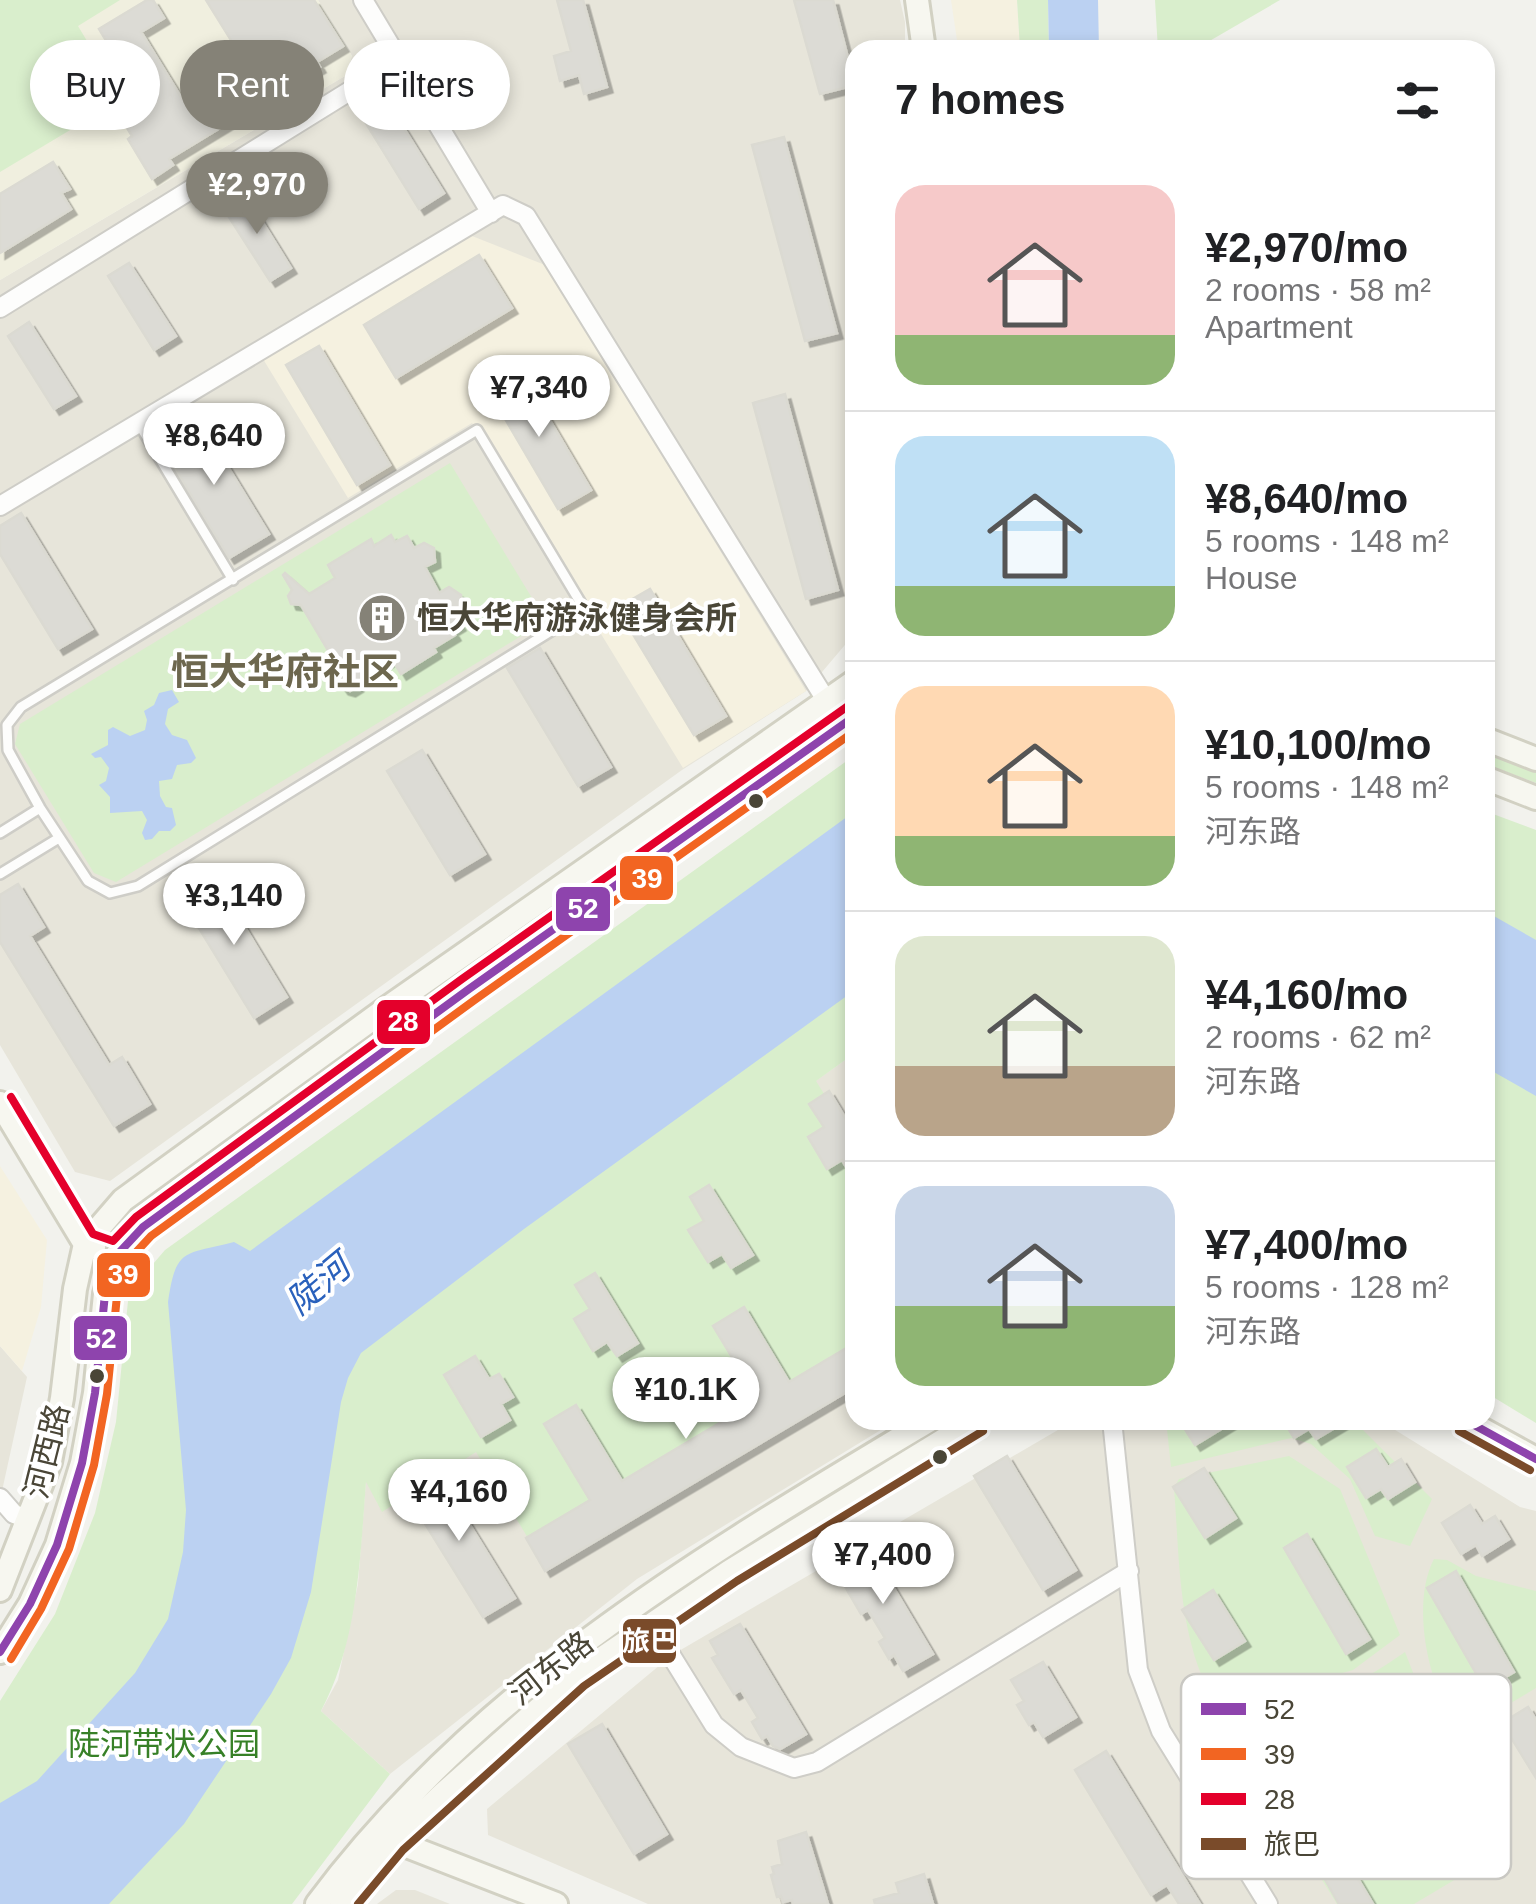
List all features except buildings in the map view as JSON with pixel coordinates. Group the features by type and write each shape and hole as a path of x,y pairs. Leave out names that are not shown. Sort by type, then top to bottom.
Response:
{"main road":[{"path":"917,0 923,40"},
{"name":"河西路","path":"0,1590 50,1462 62,1398 74,1288 85,1244 123,1200 403,997 845,688"},
{"path":"0,1103 85,1244 116,1256 144,1226 484,977 845,723"},
{"path":"1495,743 1536,759"},
{"path":"1495,782 1536,798"},
{"name":"河西路","path":"0,1652 30,1604 57,1545 77,1479 95,1393 105,1294 116,1256"},
{"name":"河东路","path":"317,1904 380,1823 506,1703 722,1545 913,1430"},
{"name":"河东路","path":"342,1904 394,1841 444,1792 576,1676 730,1571 960,1430"},
{"path":"1483,1430 1536,1460"},
{"path":"394,1841 556,1904"}],"street":[{"path":"363,0 386,40"},
{"path":"0,308 344,95"},
{"path":"440,130 491,213"},
{"path":"0,506 503,206 526,216 826,700"},
{"path":"1113,1430 1138,1670 1161,1730 1181,1763"},
{"path":"0,1498 14,1514 30,1519"},
{"path":"651,1623 714,1725 740,1747 794,1768 817,1762 1130,1571"},
{"path":"1253,1879 1268,1904"}],"lane":[{"path":"138,422 233,580"},
{"path":"477,430 585,610 138,886 110,893 88,882 40,808 8,750 7,725 21,707 233,580 477,430"},
{"path":"0,833 40,808"},
{"path":"0,874 60,838"}],"shaded area":[{"path":"0,0 318,0 344,43 344,77 324,88 324,40 180,40 180,130 254,130 0,280"},
{"path":"318,0 900,0 905,40 845,40 845,645 806,691 682,770 110,1181 75,1172 0,1045 0,280 254,130 324,130 324,88 344,77 344,130 510,130 510,40 344,43"},
{"path":"951,0 1017,0 1019,40 957,40"},
{"path":"467,234 545,265 806,691 683,768 472,423 348,498 263,359"},
{"path":"845,1060 845,1430 881,1430 637,1579 390,1774 321,1711 338,1680 358,1584 366,1480 418,1362"},
{"path":"0,1166 47,1240 41,1307 22,1371 0,1346"},
{"path":"0,1346 27,1377 0,1500"},
{"path":"1058,1430 1395,1430 1520,1507 1536,1511 1536,1904 648,1904 488,1835 487,1809 672,1655"},
{"path":"396,1890 415,1890 450,1904 377,1904"}],"green space":[{"path":"0,0 120,0 78,26 86,40 30,40 30,130 70,130 0,172"},
{"path":"1017,0 1048,0 1049,40 1019,40"},
{"path":"1155,0 1280,0 1211,40 1157,40"},
{"path":"450,463 546,621 116,882 94,873 15,744 20,724"},
{"path":"845,705 845,713 151,1210 146,1203"},
{"path":"1495,757 1536,773 1536,783 1495,768"},
{"name":"陡河带状公园","path":"845,762 845,1060 816,1081 845,1127 845,1359 537,1553 476,1452 382,1512 366,1482 350,1629 321,1711 390,1774 292,1904 0,1904 0,1701 55,1614 95,1513 116,1422 128,1301 165,1250"},
{"path":"1495,815 1536,830 1536,1423 1495,1398"},
{"path":"1167,1430 1363,1430 1432,1499 1410,1546 1375,1536 1350,1479 1311,1444 1291,1438 1171,1467"},
{"path":"1289,1456 1340,1489 1400,1635 1353,1670 1339,1674 1201,1674 1184,1606 1174,1488 1179,1479"},
{"path":"1434,1559 1447,1560 1476,1576 1536,1591 1536,1688 1511,1703 1511,1674 1432,1674 1423,1624 1427,1578"},
{"path":"1405,1652 1414,1674 1370,1674"},
{"path":"1321,1879 1456,1879 1414,1904 1337,1904"}],"water":[{"path":"1048,0 1098,0 1099,40 1049,40"},
{"path":"172,690 179,702 168,709 165,724 172,735 187,740 196,758 177,765 172,779 159,781 160,796 166,807 172,808 176,825 145,840 142,833 147,820 142,811 110,813 110,797 99,785 106,781 109,768 101,757 91,754 108,745 108,730 113,727 130,736 145,730 144,711 154,705 159,693"},
{"name":"陡河","path":"845,818 845,997 524,1229 361,1353 341,1402 311,1592 291,1658 271,1694 184,1824 109,1904 0,1904 0,1803 37,1781 135,1673 168,1619 183,1552 186,1510 168,1302 175,1271 179,1262 193,1252 234,1242 250,1251"},
{"path":"1495,917 1536,940 1536,1096 1495,1073"}],"transit line":[{"name":"28","path":"11,1097 93,1234 113,1241 136,1217 462,979 845,708"},
{"name":"52","path":"0,1652 30,1604 57,1545 82,1463 95,1393 105,1294 116,1256 143,1227 469,989 845,723"},
{"name":"39","path":"11,1659 41,1609 69,1549 94,1465 107,1394 117,1296 127,1262 151,1236 476,999 845,738"},
{"name":"52","path":"1483,1430 1536,1459"},
{"name":"旅巴","path":"358,1904 403,1850 584,1686 737,1581 983,1431"},
{"name":"旅巴","path":"1459,1431 1530,1470"}],"place":[{"name":"恒大华府游泳健身会所","path":"382,618"}],"district":[{"name":"恒大华府社区","path":"285,672"}]}
